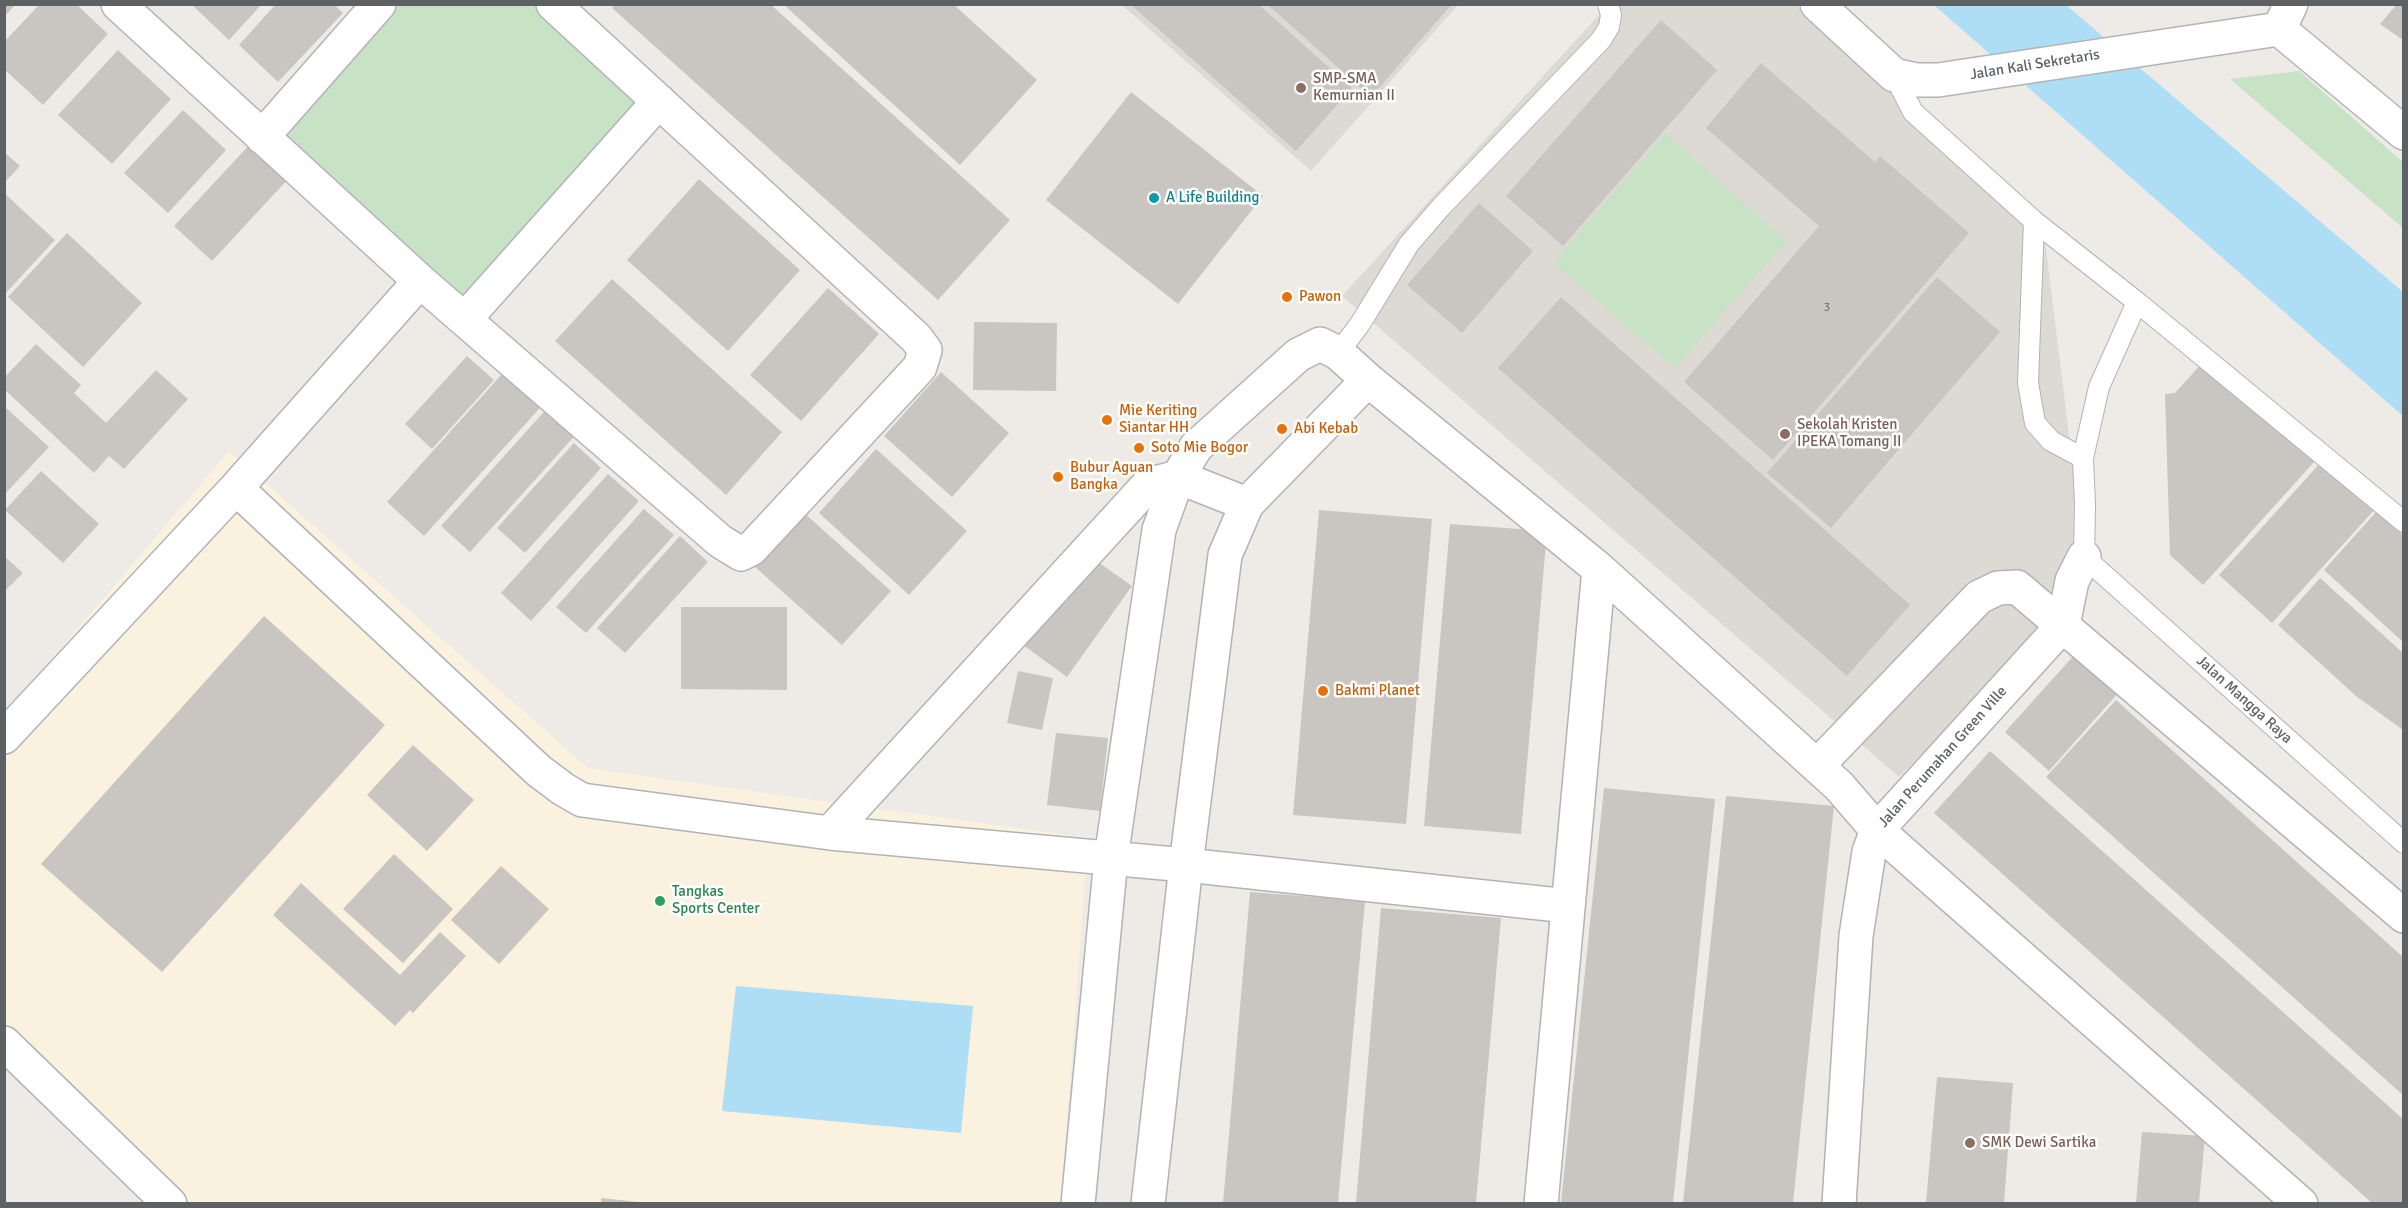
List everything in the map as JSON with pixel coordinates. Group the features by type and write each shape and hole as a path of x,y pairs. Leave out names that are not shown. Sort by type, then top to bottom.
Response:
{"street":[{"path":"118,4 420,281 720,541 741,554 751,549 920,367 925,350 916,338 553,4"},
{"path":"262,137 379,4"},
{"path":"1817,4 1894,75"},
{"path":"2279,21 2403,133"},
{"name":"Jalan Kali Sekretaris","path":"1894,75 1917,80 1938,80 2279,21"},
{"path":"465,319 659,100"},
{"path":"9,723 236,488 420,281"},
{"path":"1078,1203 1111,858 1159,530 1178,477 1196,447 1298,355 1320,344 1338,353 1599,569 1839,786 1876,830 1869,852 1856,936 1839,1203"},
{"path":"1148,1203 1186,865 1225,555 1247,504 1368,380"},
{"path":"830,833 1148,485 1178,477 1247,504"},
{"path":"236,488 539,771 582,800 830,833 1186,865 1568,906"},
{"path":"2063,625 2072,581 2084,557"},
{"path":"1541,1203 1599,569"},
{"path":"1817,766 1979,597 1998,588 2017,587 2403,916"},
{"name":"Jalan Perumahan Green Ville","path":"2063,625 1876,830 2301,1203"},
{"path":"4,1043 170,1203"}],"lane":[{"path":"1338,353 1360,324 1409,244 1441,207 1601,40 1610,27 1611,15 1608,4"},
{"path":"1894,75 1913,112 2034,221 2137,302 2403,522"},
{"path":"2034,221 2028,382 2035,423 2051,441 2083,458"},
{"path":"2084,557 2083,458 2099,387 2137,302"},
{"name":"Jalan Mangga Raya","path":"2084,557 2403,843"}],"shaded area":[{"name":"SMP-SMA Kemurnian II","path":"1122,5 1458,5 1311,171"},
{"name":"Sekolah Kristen IPEKA Tomang II","path":"1608,5 1796,5 2042,216 2086,572 2035,639 1899,777 1342,296"},
{"path":"229,451 588,768 1088,838 1061,1203 186,1203 5,1029 5,714"}],"green space":[{"path":"389,5 548,5 653,100 466,311 273,136"},
{"path":"2299,71 2403,162 2403,228 2230,79"},
{"path":"1665,133 1787,241 1675,368 1553,263"}],"water":[{"path":"1934,5 2066,5 2403,292 2403,416"},
{"path":"736,986 973,1006 961,1133 722,1111"}],"building":[{"path":"4,4 16,4 4,17"},
{"path":"40,4 76,4 108,34 43,105 4,69 4,42"},
{"path":"191,4 262,4 229,40"},
{"path":"276,4 334,4 343,13 278,82 239,45"},
{"path":"615,4 770,4 1010,220 938,300 612,8"},
{"path":"783,4 953,4 1037,80 960,165"},
{"path":"1130,4 1258,4 1352,88 1296,151"},
{"path":"1267,4 1452,4 1371,97"},
{"path":"2397,4 2403,4 2403,40 2380,24"},
{"path":"1661,20 1717,70 1563,246 1506,196"},
{"path":"118,50 171,99 112,164 58,115"},
{"path":"1761,63 1875,162 1880,156 1969,233 1773,460 1684,382 1819,226 1706,128"},
{"name":"A Life Building","path":"1131,92 1263,196 1178,304 1046,200"},
{"path":"183,110 226,150 168,213 124,173"},
{"path":"252,142 290,177 212,261 174,226"},
{"path":"4,152 20,166 4,183"},
{"path":"699,179 800,270 728,351 627,260"},
{"path":"4,193 55,240 4,295"},
{"path":"1479,203 1533,251 1462,333 1407,285"},
{"path":"67,233 142,303 83,367 8,297"},
{"path":"1937,277 2000,332 1831,528 1767,473"},
{"path":"612,279 782,432 726,495 555,341"},
{"path":"828,288 879,334 801,421 750,375"},
{"path":"1561,297 1910,605 1847,676 1498,368"},
{"path":"974,322 1057,323 1056,391 973,390"},
{"path":"36,344 81,385 74,393 106,423 156,370 188,399 124,469 109,456 94,473 4,389 4,378"},
{"path":"467,356 494,380 432,449 405,424"},
{"path":"2204,361 2315,461 2203,585 2170,555 2165,394 2175,393"},
{"path":"511,364 549,398 424,536 387,502"},
{"path":"941,372 1009,433 952,497 884,436"},
{"path":"551,404 580,430 470,552 441,526"},
{"path":"4,406 49,447 4,495"},
{"path":"574,443 601,468 525,553 497,528"},
{"path":"876,449 967,531 909,595 819,513"},
{"path":"2322,461 2375,509 2272,623 2219,575"},
{"path":"41,471 99,524 63,563 5,510"},
{"path":"608,474 639,501 531,621 501,593"},
{"path":"644,509 674,535 586,633 556,607"},
{"path":"1319,510 1432,519 1406,824 1293,815"},
{"path":"2377,511 2403,535 2403,642 2324,570"},
{"path":"803,512 891,591 842,645 754,566"},
{"path":"1450,524 1547,531 1521,834 1424,826"},
{"path":"680,536 708,562 625,653 597,628"},
{"path":"1088,555 1132,586 1067,677 1023,645"},
{"path":"4,556 23,573 4,592"},
{"path":"2320,578 2403,653 2403,730 2356,696 2278,625"},
{"path":"681,607 787,607 787,690 681,689"},
{"path":"264,616 385,725 162,972 41,864"},
{"path":"2076,653 2119,692 2049,771 2005,732"},
{"path":"1018,671 1053,678 1042,730 1007,723"},
{"path":"2116,700 2403,957 2403,1095 2046,777"},
{"path":"1056,733 1108,738 1100,811 1047,805"},
{"path":"413,745 474,800 427,851 367,795"},
{"path":"1990,751 2403,1119 2403,1203 2372,1203 1934,813"},
{"path":"1604,788 1715,799 1673,1203 1561,1203"},
{"path":"1726,796 1834,806 1793,1203 1683,1203"},
{"path":"394,854 453,909 403,963 343,909"},
{"path":"501,866 549,909 499,964 451,920"},
{"path":"301,883 400,975 440,932 466,956 413,1013 410,1010 395,1026 273,915"},
{"path":"1250,892 1365,901 1338,1203 1223,1203"},
{"path":"1381,908 1501,918 1476,1203 1356,1203"},
{"name":"SMK Dewi Sartika","path":"1937,1077 2013,1083 2004,1203 1926,1203"},
{"name":"SMK Dewi Sartika","path":"2142,1132 2205,1136 2199,1203 2136,1203"},
{"path":"601,1198 639,1202 639,1203 601,1203"}],"place":[{"name":"SMP-SMA Kemurnian II","path":"1301,88"},
{"name":"A Life Building","path":"1154,198"},
{"name":"Pawon","path":"1287,297"},
{"name":"Mie Keriting Siantar HH","path":"1107,420"},
{"name":"Abi Kebab","path":"1282,429"},
{"name":"Sekolah Kristen IPEKA Tomang II","path":"1785,434"},
{"name":"Soto Mie Bogor","path":"1139,448"},
{"name":"Bubur Aguan Bangka","path":"1058,477"},
{"name":"Bakmi Planet","path":"1323,691"},
{"name":"Tangkas Sports Center","path":"660,901"},
{"name":"SMK Dewi Sartika","path":"1970,1143"}]}
